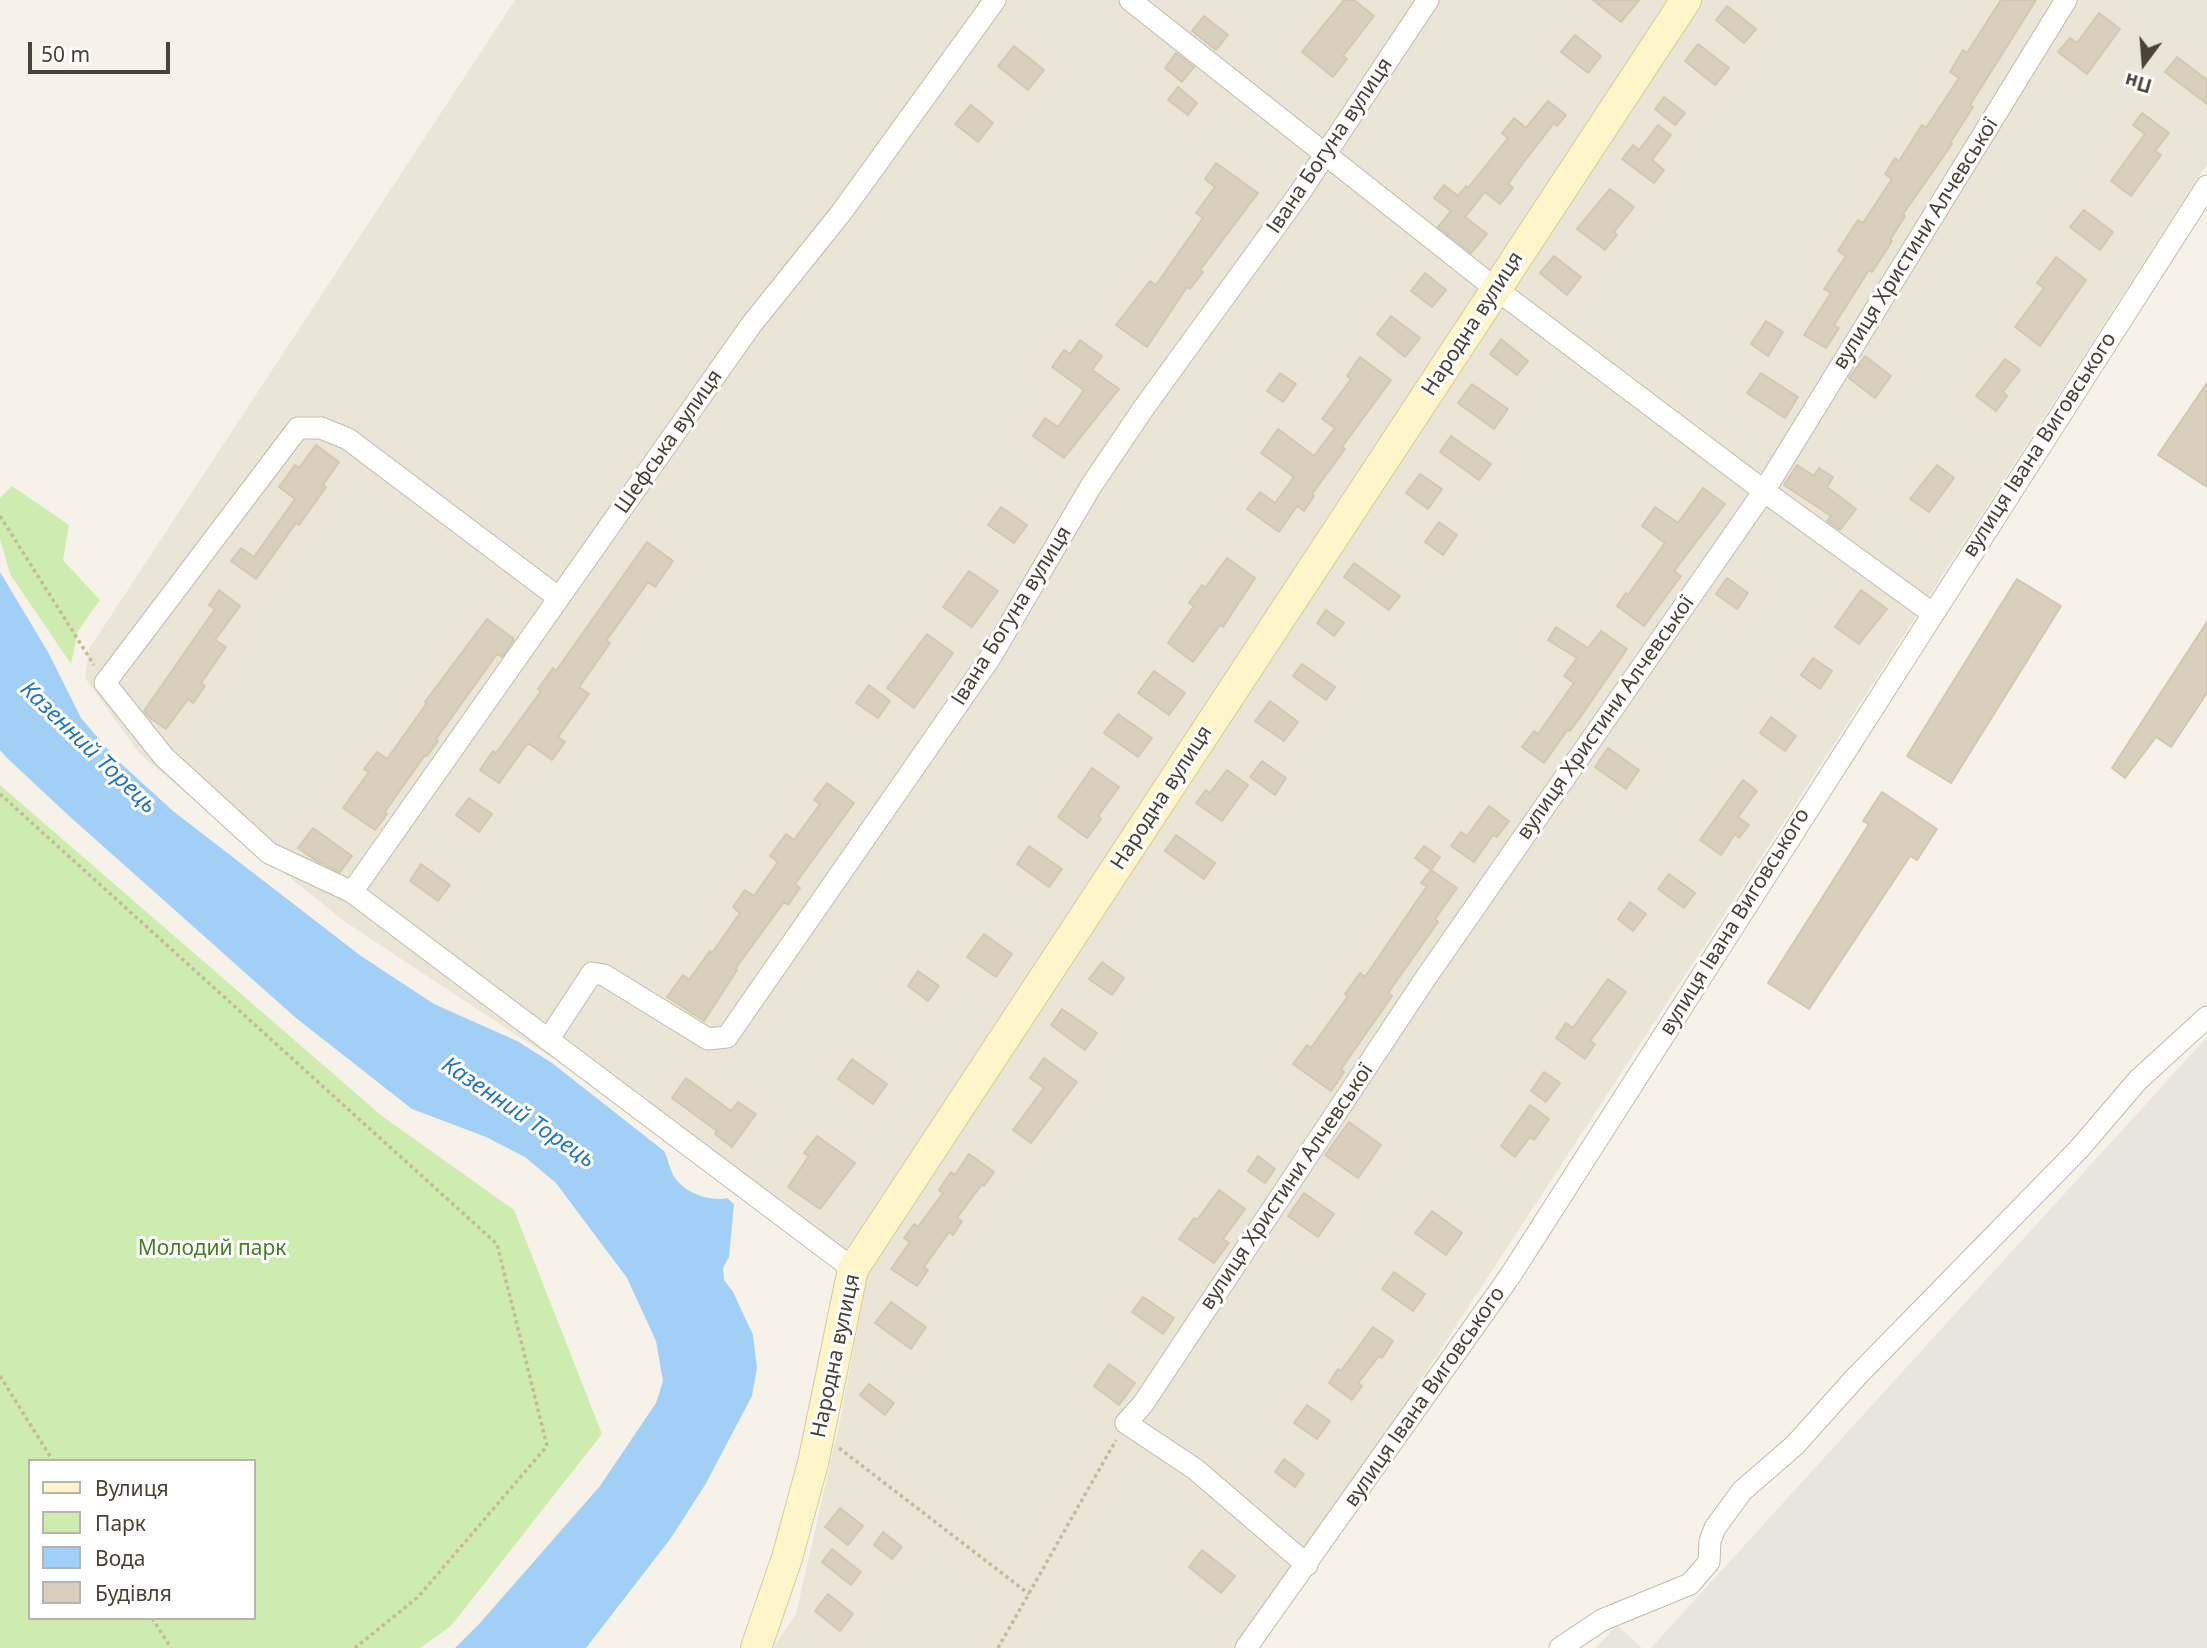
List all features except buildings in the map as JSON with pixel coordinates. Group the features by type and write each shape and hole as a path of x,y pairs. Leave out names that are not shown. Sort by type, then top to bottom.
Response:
{"street":[{"name":"Шефська вулиця","path":"352,892 751,325 841,214 995,0"},
{"path":"1130,0 1496,289 1764,491 1932,613"},
{"name":"Івана Богуна вулиця","path":"548,1040 592,973 604,975 708,1039 727,1037 990,658 1091,486 1143,409 1325,155 1428,0"},
{"name":"Народна вулиця","path":"756,1648 788,1558 820,1432 853,1269 1686,0"},
{"name":"вулиця Христини Алчевської","path":"1126,1423 1143,1404 1425,979 1764,491 2066,0"},
{"name":"вулиця Івана Виговського","path":"1246,1648 1510,1276 2207,186"},
{"path":"559,598 348,439 321,428 298,428 106,683 164,757 269,853 352,892 853,1269"},
{"path":"1560,1648 1602,1620 1690,1584 1709,1562 1710,1541 1715,1528 1742,1491 1795,1445 1856,1377 2079,1149 2138,1080 2207,1017"},
{"path":"1126,1423 1195,1469 1307,1565"}],"path":[{"path":"0,516 106,683"},
{"path":"0,794 497,1244 547,1446 418,1597 355,1648"},
{"path":"0,1376 52,1459"},
{"path":"998,1648 1126,1423"},
{"path":"820,1432 1029,1594"},
{"path":"153,1620 171,1648"}],"shaded area":[{"path":"515,0 2207,0 2207,164 1710,937 1335,1511 1235,1648 773,1648 796,1614 841,1416 865,1288 598,1087 344,921 139,753 85,678 89,649"},
{"path":"2207,1037 2207,1648 1651,1648"},
{"path":"1617,1625 1642,1648 1596,1648"}],"green space":[{"path":"12,486 69,525 63,560 100,600 78,631 71,664 10,574 0,539 0,498"},
{"name":"Молодий парк","path":"0,785 382,1116 514,1210 602,1434 451,1626 420,1648 0,1648"}],"water":[{"name":"Казенний Торець","path":"0,572 48,652 81,718 116,759 173,811 361,956 434,1004 517,1041 552,1063 664,1151 673,1175 685,1188 706,1197 727,1198 734,1204 729,1257 723,1268 724,1280 733,1292 753,1335 757,1368 752,1396 705,1485 671,1538 586,1648 455,1648 600,1486 656,1403 663,1381 656,1341 627,1278 556,1183 525,1157 486,1137 412,1109 296,1018 6,757 0,750"}]}
